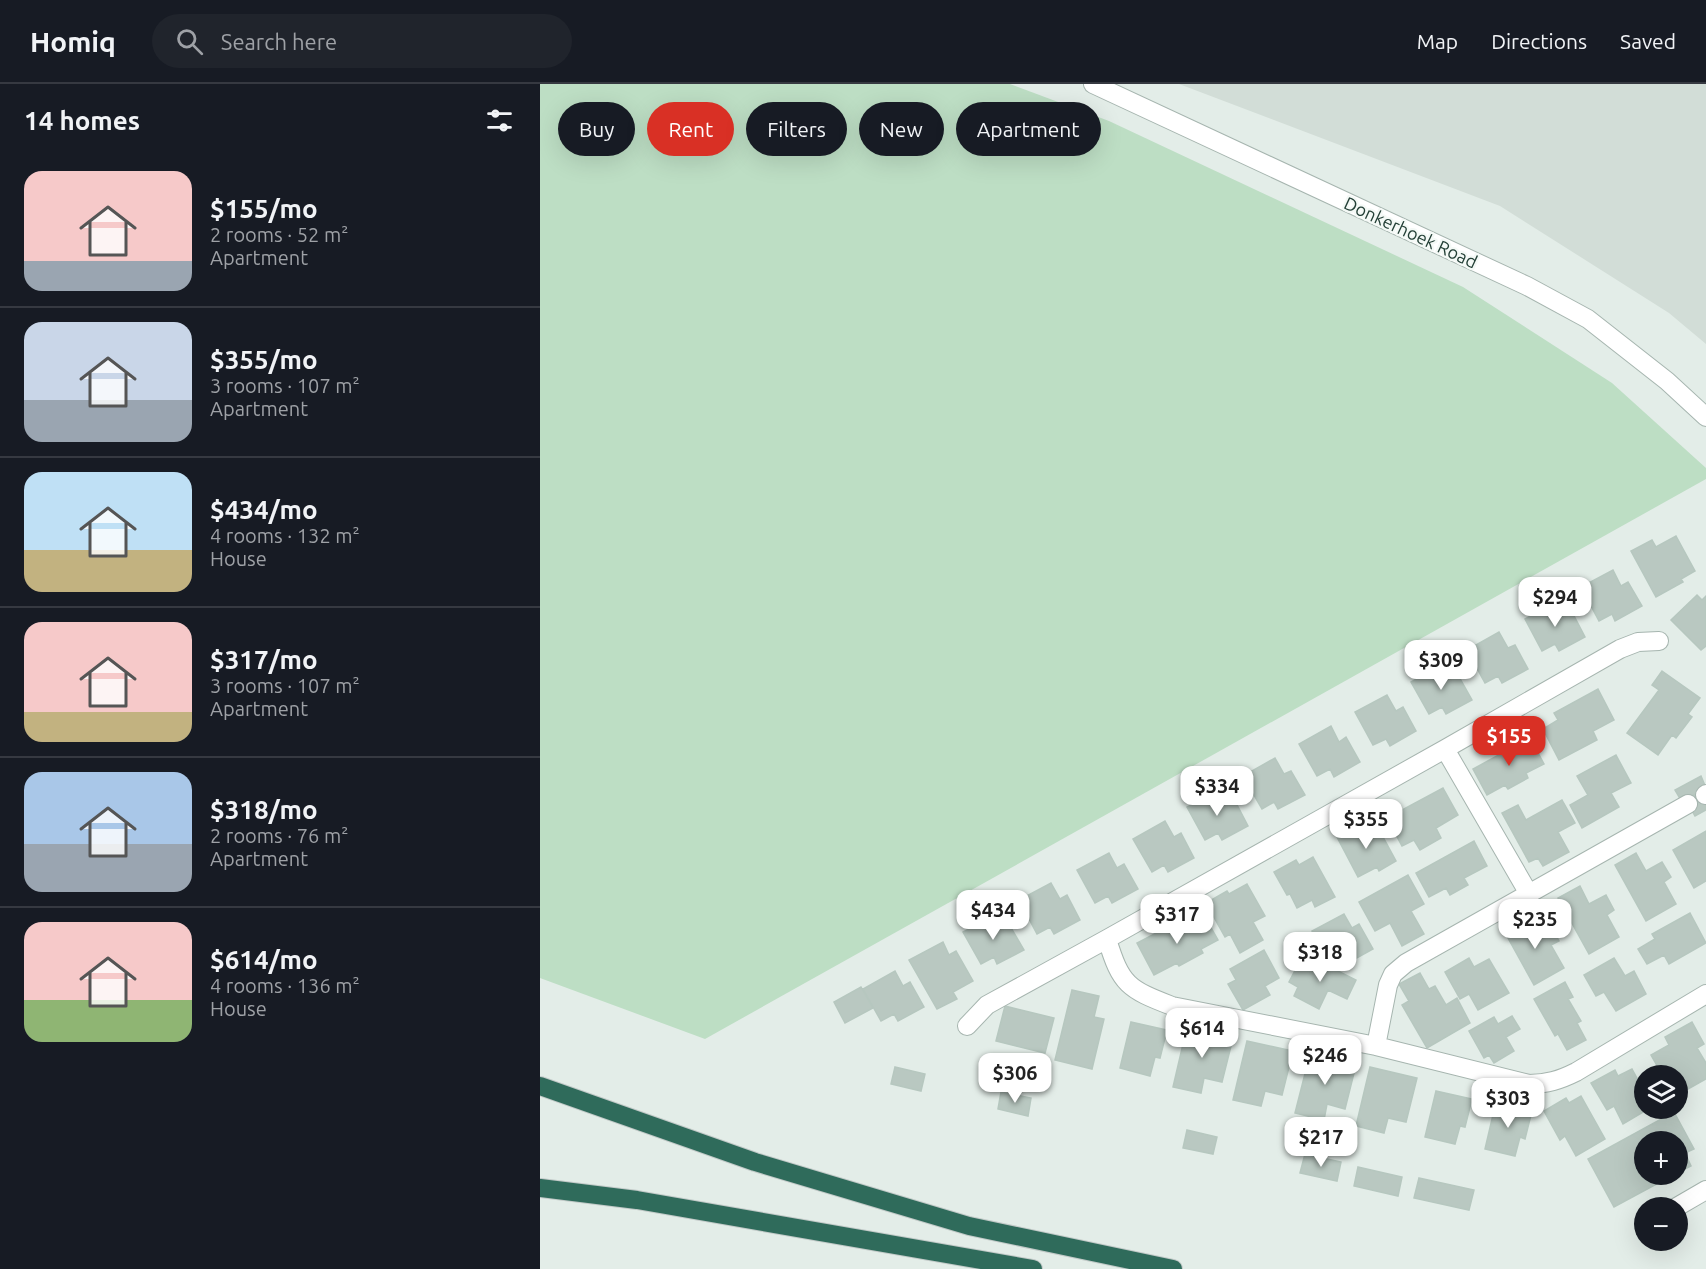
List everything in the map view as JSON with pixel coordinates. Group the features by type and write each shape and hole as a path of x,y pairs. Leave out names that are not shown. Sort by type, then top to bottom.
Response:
{"highway":[{"path":"540,1086 756,1161 969,1227 1173,1269"},
{"path":"540,1188 649,1202 1033,1269"}],"street":[{"name":"Donkerhoek Road","path":"1094,84 1537,291 1588,319 1667,381 1706,417"},
{"path":"967,1026 987,1005 1620,649 1638,642 1659,641"},
{"path":"1445,749 1529,894"},
{"path":"1376,1046 1388,985 1393,974 1406,963 1688,804"},
{"path":"1107,939 1119,973 1130,986 1141,994 1172,1006 1376,1046 1529,1084 1558,1081 1576,1072 1706,994"},
{"path":"1688,1200 1706,1190"}],"shaded area":[{"path":"1179,84 1706,84 1706,344 1669,313 1500,206"}],"green space":[{"path":"540,84 1010,84 1058,102 956,102 956,156 1101,156 1101,118 1109,121 1463,287 1612,383 1706,468 1706,479 705,1039 540,978"}],"building":[{"path":"1676,536 1695,571 1681,579 1683,582 1656,597 1631,551 1652,540 1656,547"},
{"path":"1613,570 1621,586 1628,582 1642,606 1615,621 1612,614 1599,621 1581,587"},
{"path":"1697,595 1702,600 1706,596 1706,646 1701,650 1671,620"},
{"path":"1556,601 1565,616 1572,612 1585,637 1559,651 1555,644 1542,651 1525,619"},
{"path":"1499,632 1508,648 1515,645 1528,669 1502,683 1498,676 1485,683 1467,650"},
{"path":"1443,664 1451,679 1458,675 1472,700 1446,714 1442,707 1429,714 1411,682"},
{"path":"1662,671 1700,698 1688,714 1692,717 1676,738 1672,735 1658,755 1627,733 1659,690 1652,685"},
{"path":"1598,689 1614,720 1593,731 1597,740 1559,760 1543,729 1558,720 1554,713"},
{"path":"1387,695 1396,711 1403,707 1416,731 1390,746 1386,739 1373,745 1355,712"},
{"path":"1331,726 1339,742 1346,737 1360,762 1334,777 1330,769 1317,776 1299,744"},
{"path":"1530,738 1544,764 1526,773 1528,778 1508,789 1505,785 1487,795 1473,769"},
{"path":"1616,755 1631,783 1611,793 1619,807 1582,828 1570,805 1588,795 1577,776"},
{"path":"1275,758 1284,774 1291,771 1305,795 1278,809 1274,802 1262,809 1243,776"},
{"path":"1701,776 1706,788 1682,802 1675,790"},
{"path":"1443,788 1458,815 1436,828 1441,838 1420,850 1414,840 1402,846 1387,818"},
{"path":"1219,790 1228,805 1235,801 1248,826 1222,840 1218,833 1205,840 1187,807"},
{"path":"1702,790 1706,797 1706,810 1695,816 1686,800"},
{"path":"1562,800 1575,823 1558,832 1569,852 1543,866 1538,858 1529,862 1502,813 1518,805 1526,820"},
{"path":"1165,821 1174,837 1181,833 1194,858 1168,872 1164,865 1152,872 1133,839"},
{"path":"1376,824 1396,861 1379,871 1377,867 1358,877 1337,837 1359,825 1362,832"},
{"path":"1706,831 1706,881 1694,888 1673,850"},
{"path":"1474,841 1487,866 1464,878 1468,885 1450,895 1446,888 1429,897 1416,873"},
{"path":"1109,853 1117,868 1124,864 1138,889 1112,903 1108,896 1095,903 1077,870"},
{"path":"1636,853 1646,871 1662,862 1671,877 1664,882 1676,904 1646,921 1615,865"},
{"path":"1313,857 1335,897 1315,907 1312,900 1297,908 1274,872 1296,860 1299,865"},
{"path":"1408,875 1424,904 1411,911 1424,934 1402,946 1390,923 1375,931 1359,902"},
{"path":"1051,883 1060,899 1067,895 1080,920 1054,934 1050,927 1037,934 1019,900"},
{"path":"1247,884 1265,916 1253,922 1263,940 1240,953 1230,934 1225,937 1206,903 1227,891 1229,894"},
{"path":"1580,886 1589,904 1606,895 1614,910 1607,915 1619,937 1589,954 1558,898"},
{"path":"1690,913 1706,943 1669,964 1664,955 1647,964 1638,949 1655,939 1652,934"},
{"path":"1344,914 1352,928 1359,924 1373,949 1344,965 1339,958 1330,963 1312,931"},
{"path":"995,915 1003,929 1010,926 1024,950 997,964 994,957 981,964 963,932"},
{"path":"1205,917 1218,940 1201,949 1203,953 1179,966 1177,963 1154,975 1137,943 1183,919 1187,927"},
{"path":"1524,917 1534,934 1550,925 1559,941 1551,945 1564,968 1534,985 1503,929"},
{"path":"943,942 949,955 956,951 973,981 953,992 957,999 937,1009 909,960"},
{"path":"1264,950 1279,978 1265,986 1270,995 1243,1010 1228,984 1236,980 1230,969"},
{"path":"1469,958 1474,967 1489,959 1509,993 1478,1010 1469,994 1460,999 1445,972"},
{"path":"1614,958 1625,976 1634,971 1646,994 1616,1011 1604,992 1596,996 1584,975"},
{"path":"1301,959 1328,972 1330,967 1356,980 1347,999 1328,990 1319,1009 1294,996 1298,987 1289,982"},
{"path":"895,971 903,986 910,982 924,1007 898,1021 894,1014 881,1021 863,989"},
{"path":"1420,973 1429,989 1435,986 1446,1005 1457,998 1470,1023 1427,1048 1402,1005 1409,1001 1399,984"},
{"path":"1565,982 1573,997 1568,999 1581,1021 1577,1023 1586,1040 1567,1050 1558,1034 1555,1036 1534,999"},
{"path":"861,987 873,1008 845,1023 834,1002"},
{"path":"1072,990 1099,996 1094,1017 1104,1019 1092,1069 1055,1060"},
{"path":"1005,1006 1054,1018 1045,1053 996,1041"},
{"path":"1512,1016 1520,1029 1506,1037 1514,1051 1494,1063 1489,1055 1484,1058 1469,1031 1494,1017 1498,1024"},
{"path":"1131,1022 1167,1030 1160,1058 1155,1057 1150,1076 1120,1068"},
{"path":"1692,1022 1704,1044 1697,1048 1706,1063 1706,1079 1688,1089 1688,1065 1657,1065 1651,1055 1669,1045 1665,1037"},
{"path":"1187,1027 1233,1038 1222,1082 1204,1078 1201,1093 1173,1087"},
{"path":"1247,1041 1293,1051 1282,1095 1265,1091 1261,1106 1233,1100"},
{"path":"1310,1054 1356,1065 1345,1109 1327,1104 1324,1120 1295,1113"},
{"path":"895,1067 925,1074 921,1091 891,1084"},
{"path":"1370,1067 1417,1078 1406,1122 1388,1118 1384,1133 1356,1126"},
{"path":"1632,1069 1634,1073 1634,1117 1623,1124 1614,1106 1607,1110 1591,1083 1615,1070 1618,1076"},
{"path":"1436,1091 1472,1099 1465,1127 1460,1126 1455,1144 1425,1137"},
{"path":"1001,1092 1031,1098 1028,1116 998,1109"},
{"path":"1581,1096 1605,1139 1576,1156 1565,1136 1560,1140 1544,1111 1566,1098 1569,1103"},
{"path":"1496,1102 1532,1111 1525,1139 1520,1137 1515,1156 1485,1149"},
{"path":"1661,1119 1678,1119 1684,1131 1639,1131"},
{"path":"1187,1130 1217,1137 1213,1154 1183,1148"},
{"path":"1634,1134 1634,1185 1655,1185 1614,1207 1588,1159"},
{"path":"1688,1138 1694,1149 1688,1152"},
{"path":"1305,1154 1341,1162 1337,1181 1300,1173"},
{"path":"1358,1167 1402,1177 1398,1196 1354,1186"},
{"path":"1419,1178 1474,1190 1469,1210 1414,1198"}]}
